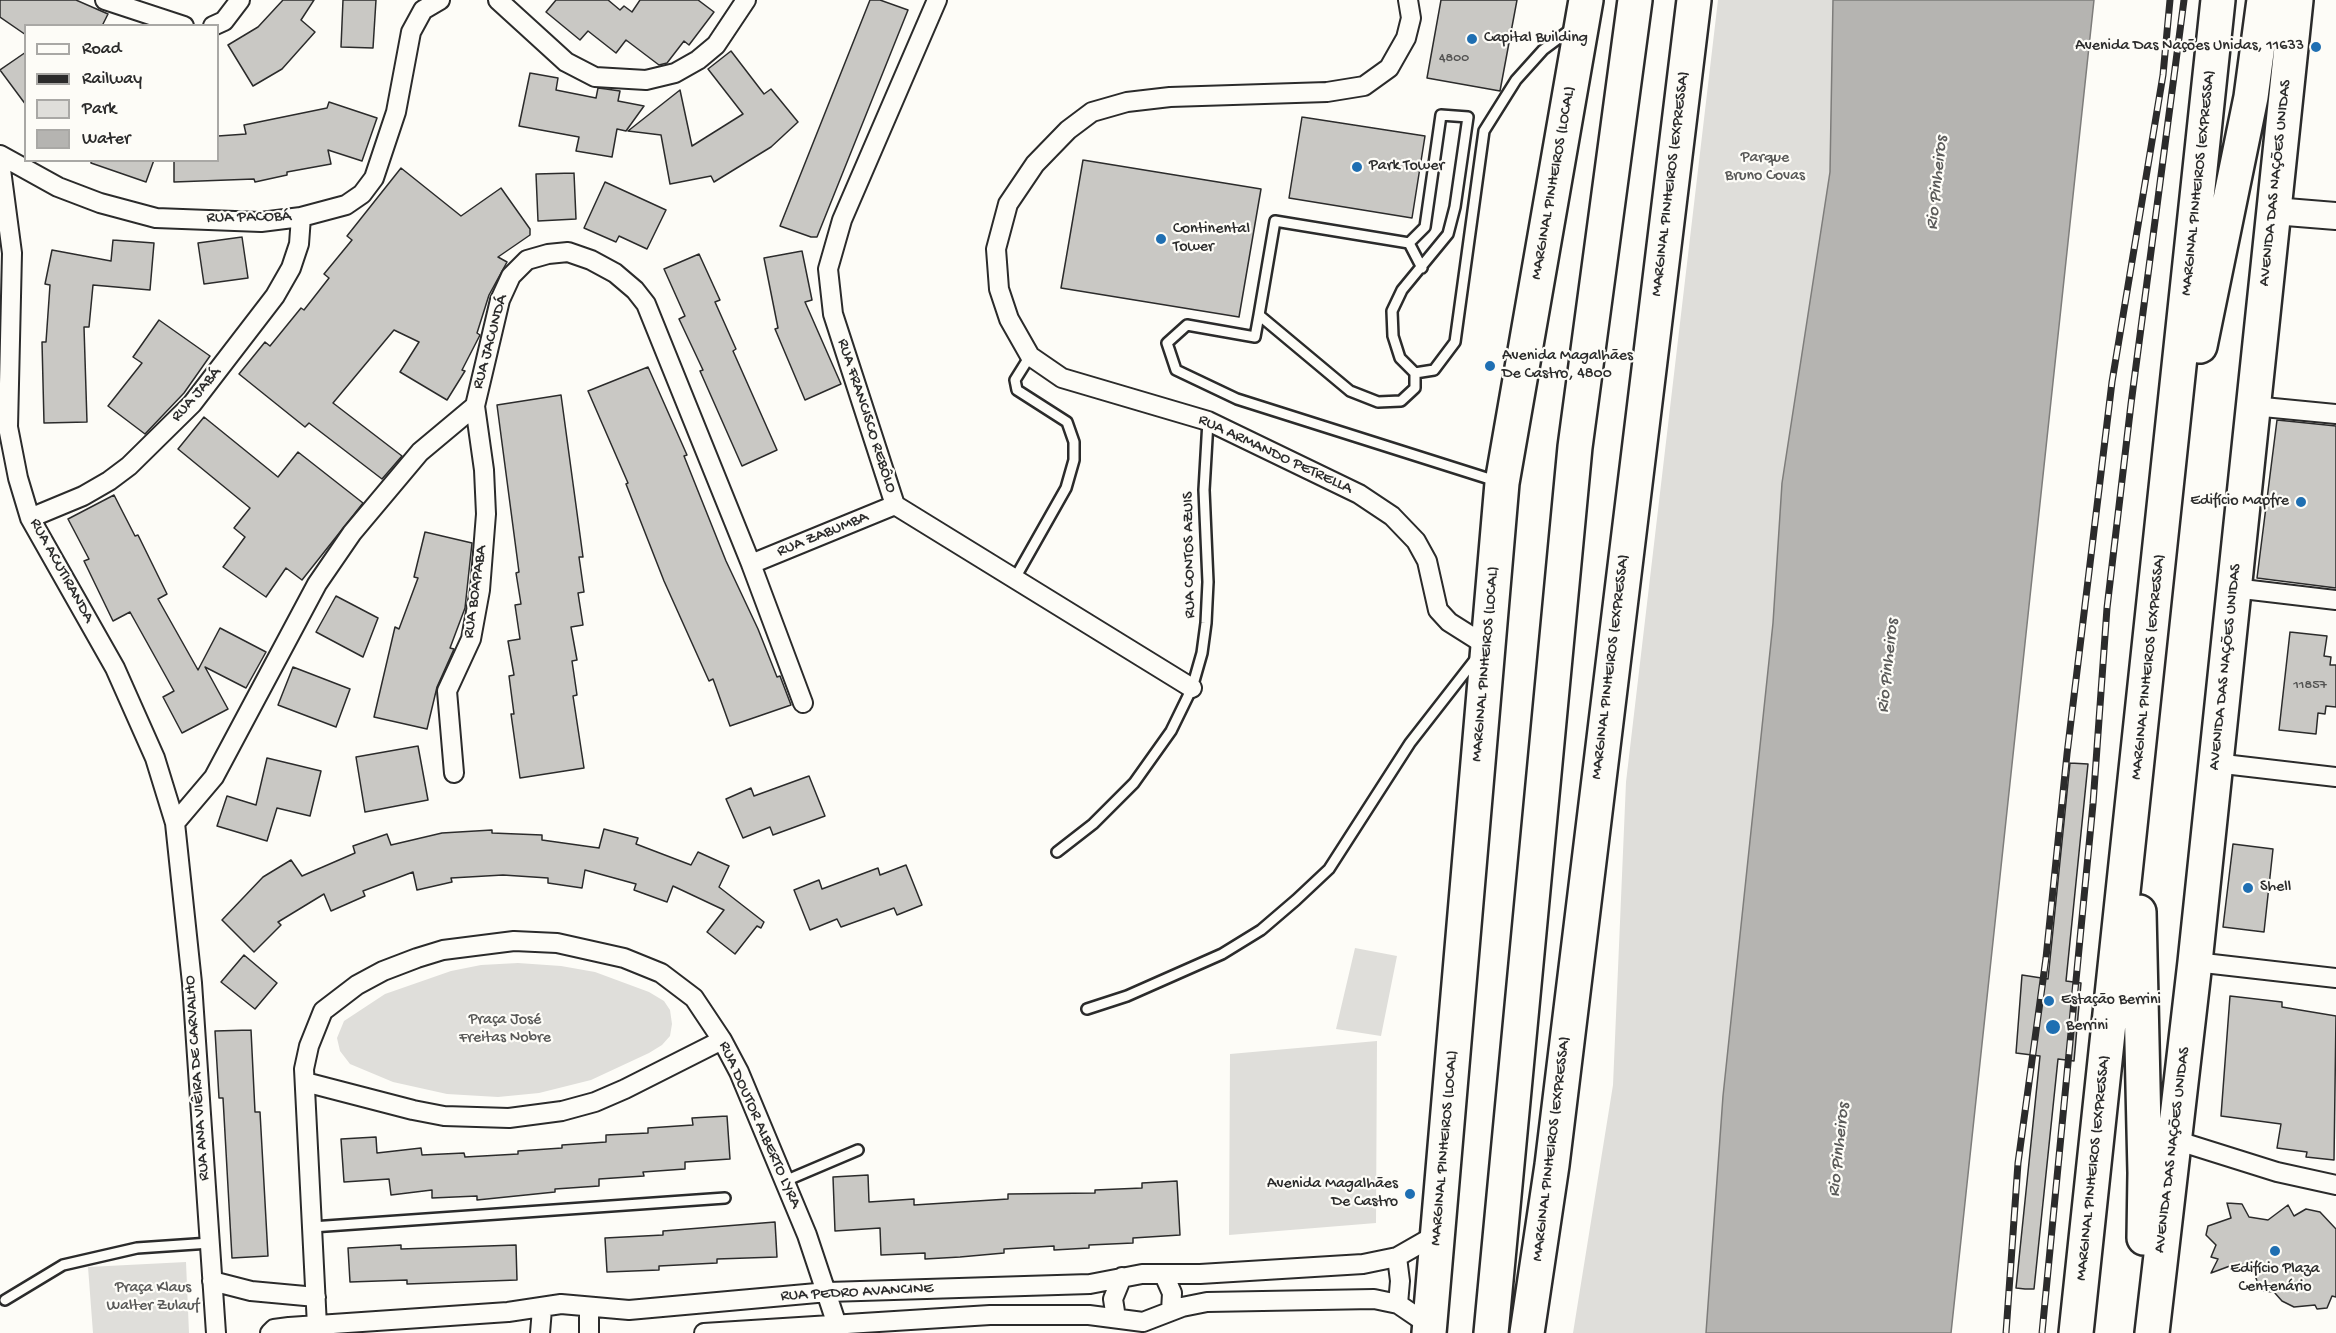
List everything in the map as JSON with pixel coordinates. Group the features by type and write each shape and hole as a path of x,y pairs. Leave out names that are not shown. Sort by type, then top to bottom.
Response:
{"highway":[{"path":"1491,1333 1575,447 1635,0"},
{"name":"MARGINAL PINHEIROS (EXPRESSA)","path":"1527,1333 1552,1165 1694,0"},
{"name":"MARGINAL PINHEIROS (EXPRESSA)","path":"2076,1333 2135,801 2218,0"},
{"path":"2169,473 2228,220 2251,97 2264,0"},
{"name":"AVENIDA DAS NAÇÕES UNIDAS","path":"2152,1333 2195,962 2296,0"},
{"name":"MARGINAL PINHEIROS (LOCAL)","path":"1429,1329 1502,483 1585,10"},
{"path":"2135,801 2145,1173 2143,1333"}],"street":[{"path":"105,0 178,24"},
{"path":"217,24 224,21 240,0"},
{"name":"RUA PACOBÁ","path":"0,156 58,187 100,203 156,218 261,222 301,217 346,205 362,194 374,178 396,112 411,32 423,10 440,0"},
{"path":"498,0 566,62 595,77 646,80 675,73 698,60 716,45 746,0"},
{"name":"RUA FRANCISCO REBÔLO","path":"937,0 842,220 828,269 833,314 895,505 1192,688"},
{"name":"RUA ARMANDO PETRELLA","path":"1408,0 1411,18 1406,38 1389,68 1364,86 1327,92 1170,97 1127,102 1092,112 1068,130 1035,164 1008,204 996,249 999,289 1009,319 1030,356 1062,378 1208,421 1359,494 1392,516 1416,541 1427,561 1438,610 1449,622 1487,646"},
{"name":"RUA ACUTIRANDA","path":"0,162 12,253 8,427 18,478 30,518 116,668 155,758 175,824"},
{"path":"2274,211 2336,216"},
{"name":"RUA JABÁ","path":"30,518 83,496 109,481 129,466 192,404 280,287 291,268 300,244 301,217"},
{"name":"RUA JACUNDÁ","path":"175,824 214,777 312,593 352,533 420,452 475,406 500,300 511,276 527,260 548,254 568,252 591,260 615,273 646,304 751,564 803,703"},
{"name":"RUA BOAPABA","path":"454,773 447,691 471,639 480,590 486,514 484,470 475,406"},
{"path":"2253,406 2336,414"},
{"name":"RUA ZABUMBA","path":"751,564 895,505"},
{"path":"2234,588 2336,600"},
{"path":"2215,763 2336,777"},
{"name":"RUA ANA VIÊIRA DE CARVALHO","path":"175,824 192,983 216,1333"},
{"name":"RUA DOUTOR ALBERTO LYRA","path":"317,1326 305,1082 309,1046 323,1011 337,998 392,968 443,950 514,941 557,943 586,948 633,962 661,973 680,985 694,998 722,1040 739,1072 828,1292 837,1325"},
{"path":"2195,962 2336,978"},
{"path":"305,1082 413,1110 477,1118 509,1118 562,1111 595,1102 626,1089 722,1040"},
{"path":"2175,1140 2277,1172 2336,1185"},
{"name":"RUA PEDRO AVANCINE","path":"270,1333 274,1329 542,1309 561,1304 629,1310 828,1292 1090,1284 1142,1274 1164,1275 1363,1264 1397,1257 1439,1233"},
{"path":"1397,1257 1400,1281 1398,1304"},
{"path":"1164,1275 1172,1293 1171,1311"},
{"path":"1116,1318 1113,1299 1122,1277"},
{"path":"212,1281 250,1291 316,1297"},
{"name":"RUA PEDRO AVANCINE","path":"704,1333 990,1315 1116,1318 1143,1322 1171,1311 1207,1302 1374,1299 1398,1304 1429,1329"},
{"path":"589,1308 589,1333"},
{"path":"540,1333 542,1309"}],"lane":[{"path":"1415,373 1434,370 1455,342 1484,131 1516,80 1543,50 1585,10"},
{"path":"1259,315 1350,391 1378,402 1401,401 1415,388 1415,373 1400,358 1394,336 1392,311 1402,290 1448,234 1455,207 1468,117 1441,115 1425,227 1408,243"},
{"path":"1408,243 1275,221 1255,337 1187,325 1167,343 1176,370 1237,399 1502,483"},
{"path":"1408,243 1422,268"},
{"path":"1014,580 1066,488 1074,460 1074,441 1067,422 1017,390 1016,380 1030,356"},
{"name":"RUA CONTOS AZUIS","path":"1057,852 1093,824 1134,783 1171,731 1192,688 1202,653 1206,623 1208,582 1204,490 1208,421"},
{"path":"1087,1009 1128,996 1222,954 1261,930 1296,900 1329,869 1410,743 1461,674 1487,646"},
{"path":"785,1181 858,1150"},
{"path":"312,1227 725,1198"},
{"path":"5,1300 63,1265 137,1248 210,1243"}],"green space":[{"name":"Parque Bruno Covas","path":"1718,0 1833,0 1830,172 1782,483 1773,623 1723,1096 1706,1333 1573,1333 1613,1085 1626,782"},
{"path":"1355,948 1397,956 1381,1036 1336,1029"},
{"name":"Praça José Freitas Nobre","path":"518,963 561,966 595,972 649,992 664,1001 670,1010 672,1024 670,1036 662,1045 649,1053 591,1080 539,1093 498,1097 447,1094 393,1082 350,1064 340,1051 337,1038 344,1021 385,994 451,971 481,965"},
{"path":"1377,1041 1376,1223 1229,1235 1230,1054"},
{"name":"Praça Klaus Walter Zulauf","path":"186,1262 189,1333 93,1333 88,1267"}],"water":[{"name":"Rio Pinheiros","path":"1833,0 2094,0 1951,1333 1706,1333 1723,1096 1773,623 1782,483 1830,172"}],"building":[{"path":"0,0 76,0 108,14 103,24 24,24 24,34 0,17"},
{"path":"283,0 314,0 301,20 315,32 282,69 253,86 228,45 258,27"},
{"path":"343,0 376,0 373,48 341,47"},
{"path":"556,0 608,0 620,10 624,6 632,12 640,0 698,0 714,12 689,45 684,41 667,63 659,65 626,40 616,53 588,31 580,40 546,12"},
{"path":"870,0 880,0 908,10 817,237 811,237 780,226"},
{"name":"Capital Building","path":"1441,0 1517,0 1500,91 1427,78"},
{"path":"731,51 764,94 771,89 798,122 771,147 714,182 711,176 670,184 661,135 628,131 680,90 692,146 743,114 708,69"},
{"path":"24,53 24,102 0,70"},
{"path":"530,73 558,78 556,90 596,98 598,88 620,91 618,101 644,106 626,131 617,129 612,157 576,151 579,137 519,126"},
{"path":"329,102 377,118 362,161 328,150 331,164 287,172 287,175 255,182 254,179 174,182 174,162 219,162 219,136 246,134 244,125 327,108"},
{"name":"Park Tower","path":"1302,117 1425,136 1412,218 1289,198"},
{"name":"Continental Tower","path":"1083,160 1261,189 1239,317 1061,288"},
{"path":"91,162 153,162 146,182"},
{"path":"401,168 461,216 501,188 530,229 530,235 498,257 507,262 489,295 477,333 480,335 462,370 465,371 447,400 400,372 419,342 394,330 333,403 402,456 382,479 309,423 305,427 239,374 265,342 270,346 301,308 304,310 329,278 324,274 352,240 347,236"},
{"path":"574,173 576,219 538,221 536,174"},
{"path":"605,182 666,210 647,249 619,236 616,242 584,228"},
{"path":"242,237 248,278 204,284 198,243"},
{"path":"113,240 154,243 150,290 93,285 89,327 84,327 87,422 44,423 42,342 46,342 50,285 45,284 52,250 111,261"},
{"path":"802,251 812,300 805,302 841,384 805,400 775,329 778,328 764,258"},
{"path":"699,254 720,300 715,302 736,349 733,351 777,450 742,466 700,371 703,370 679,319 685,316 664,269"},
{"path":"159,320 210,356 184,393 145,434 108,406 142,363 133,357"},
{"path":"648,367 687,455 684,456 726,561 758,629 777,677 780,676 791,705 730,726 713,679 709,681 664,581 626,484 628,483 588,391"},
{"path":"561,395 583,557 579,557 584,592 578,593 583,625 571,627 577,660 572,661 577,695 573,696 584,768 520,778 511,714 514,714 509,676 514,675 508,641 520,639 515,605 521,604 516,573 519,572 497,405"},
{"path":"204,417 278,477 298,452 363,503 302,580 286,568 266,597 223,567 245,537 234,528 250,508 178,449"},
{"name":"Edifício Mapfre","path":"2277,420 2336,426 2336,588 2257,578"},
{"path":"114,495 135,536 138,535 167,594 158,599 198,670 220,628 266,652 246,688 205,667 228,709 182,733 163,697 174,691 130,612 113,621 84,561 89,559 68,519"},
{"path":"425,532 472,543 465,608 450,648 454,649 437,687 427,729 374,717 395,627 399,629 418,578 414,577"},
{"path":"336,596 378,618 363,657 316,632"},
{"path":"2290,632 2327,636 2324,656 2331,657 2330,665 2336,665 2336,707 2326,706 2325,714 2318,713 2316,734 2279,730"},
{"path":"293,667 350,689 336,727 278,705"},
{"path":"418,746 428,800 365,812 356,757"},
{"path":"267,758 321,771 310,816 277,808 267,841 217,826 227,796 256,805"},
{"path":"2070,763 2088,764 2066,981 2081,983 2074,1061 2058,1059 2034,1289 2025,1289 2016,1288 2040,1056 2016,1053 2022,975 2048,979"},
{"path":"809,776 825,816 773,835 770,827 743,838 726,799 751,788 754,796"},
{"path":"604,829 638,838 636,844 691,865 698,852 729,866 719,887 764,922 761,928 757,926 735,954 707,932 724,910 673,886 667,902 634,890 636,884 585,870 582,888 548,883 548,878 503,875 451,878 452,882 417,890 413,872 363,891 365,896 331,911 324,894 278,922 281,925 254,952 222,920 263,877 291,860 302,876 355,853 353,846 387,834 391,845 442,833 492,830 492,833 542,835 542,840 599,848"},
{"name":"Shell","path":"2233,844 2273,849 2264,932 2223,927"},
{"path":"906,865 922,905 897,915 894,908 841,927 837,919 810,930 794,890 819,880 822,889 878,868 880,875"},
{"path":"244,955 277,983 255,1009 221,982"},
{"path":"2230,996 2282,1002 2282,1007 2336,1016 2334,1160 2306,1157 2307,1152 2277,1148 2281,1124 2221,1116"},
{"path":"251,1030 255,1112 260,1112 268,1256 232,1258 223,1098 219,1098 215,1031"},
{"path":"727,1116 730,1159 685,1162 685,1169 643,1172 644,1176 599,1179 599,1186 555,1189 555,1192 477,1200 477,1196 432,1198 432,1190 391,1195 389,1179 344,1182 341,1139 376,1137 377,1153 421,1148 422,1155 464,1153 465,1157 518,1154 518,1151 562,1148 562,1145 606,1142 606,1135 648,1133 648,1128 693,1125 692,1118"},
{"path":"868,1175 869,1202 914,1199 914,1205 1008,1199 1008,1194 1095,1193 1095,1190 1142,1188 1142,1183 1177,1181 1180,1235 1133,1238 1133,1243 1089,1245 1089,1248 1054,1250 1054,1246 1004,1249 1004,1253 960,1257 925,1259 925,1253 881,1255 880,1228 835,1231 833,1177"},
{"name":"Edifício Plaza Centenário","path":"2227,1203 2242,1204 2249,1217 2268,1220 2288,1205 2294,1216 2306,1209 2320,1212 2336,1229 2336,1297 2332,1296 2327,1308 2317,1309 2315,1305 2294,1307 2282,1301 2274,1292 2261,1291 2252,1268 2238,1263 2211,1273 2218,1259 2211,1257 2216,1245 2206,1235 2208,1226 2231,1218"},
{"path":"775,1222 777,1257 717,1259 717,1263 659,1266 659,1270 607,1272 605,1238 663,1235 663,1231"},
{"path":"401,1245 401,1249 516,1245 517,1280 407,1284 407,1280 350,1282 348,1248"}],"railway":[{"path":"2006,1333 2018,1163 2046,958 2067,754 2112,382 2163,75 2170,0"},
{"path":"2042,1333 2093,804 2107,608 2131,404 2184,0"}],"place":[{"name":"Capital Building","path":"1472,39"},
{"name":"Avenida Das Nações Unidas, 11633","path":"2316,47"},
{"name":"Park Tower","path":"1357,167"},
{"name":"Continental Tower","path":"1161,239"},
{"name":"Avenida Magalhães De Castro, 4800","path":"1490,366"},
{"name":"Edifício Mapfre","path":"2301,502"},
{"name":"Shell","path":"2248,888"},
{"name":"Estação Berrini","path":"2049,1001"},
{"name":"Berrini","path":"2053,1027"},
{"name":"Avenida Magalhães De Castro","path":"1410,1194"},
{"name":"Edifício Plaza Centenário","path":"2275,1251"}]}
